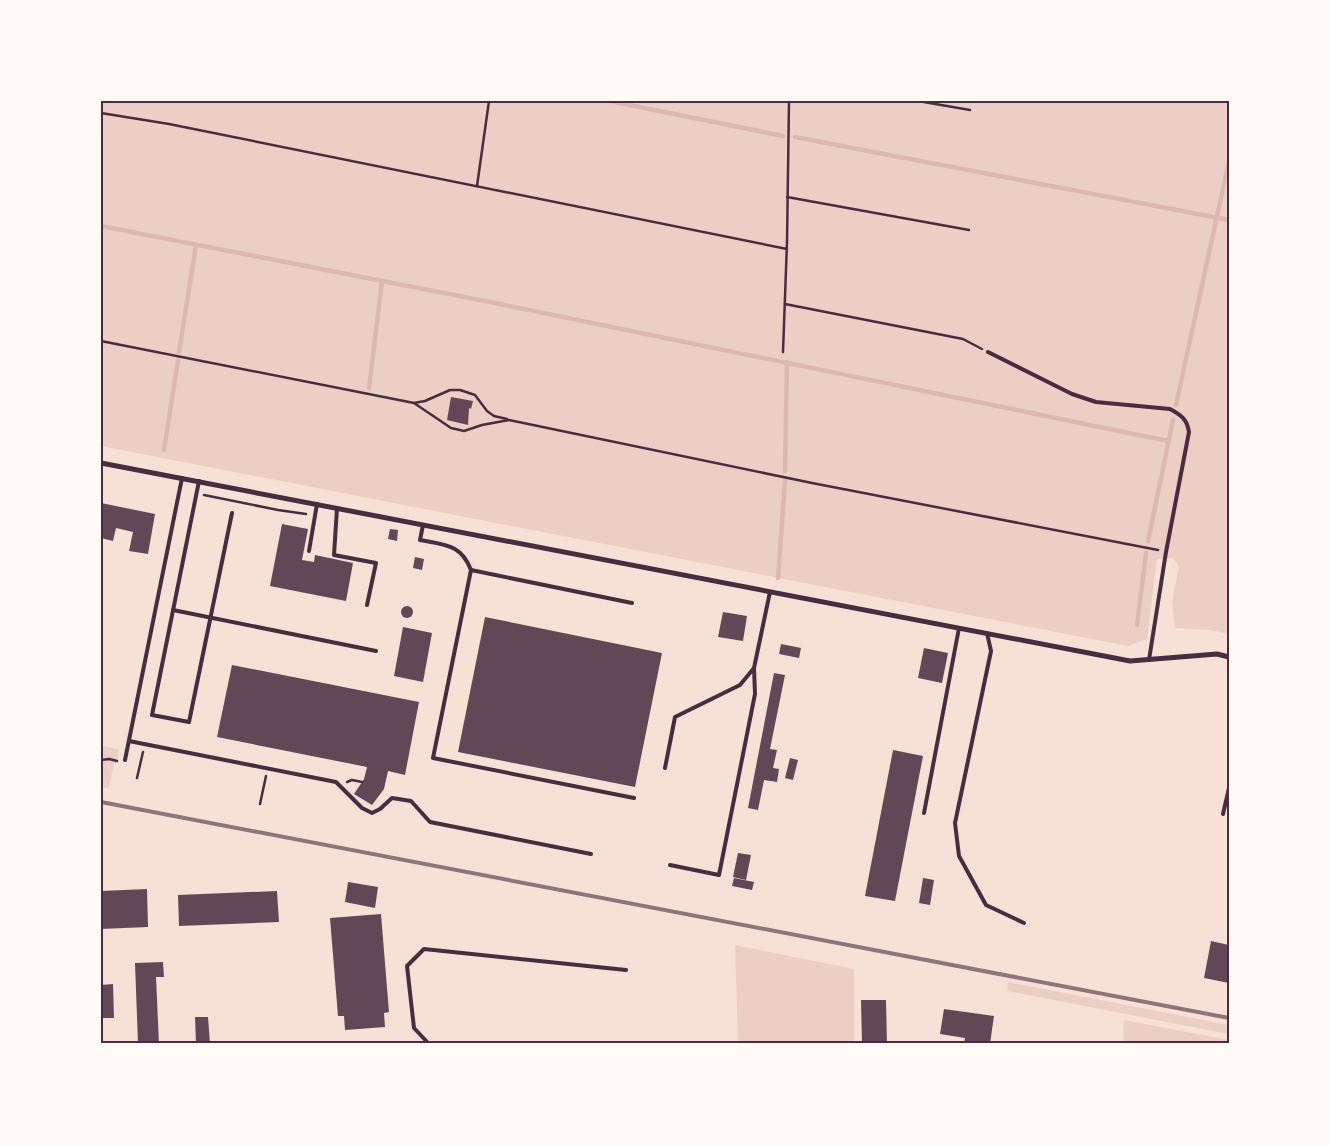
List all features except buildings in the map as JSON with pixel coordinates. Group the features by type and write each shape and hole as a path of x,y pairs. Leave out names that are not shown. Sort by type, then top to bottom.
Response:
{"street":[{"path":"101,463 1130,661 1217,654 1229,657"}],"lane":[{"path":"988,352 1072,394 1096,402 1170,410 1178,414 1187,423 1186,447 1166,552 1149,660"},
{"path":"124,760 182,478"},
{"path":"199,481 152,715 190,722 232,512"},
{"path":"309,551 317,504"},
{"path":"337,508 334,555 376,563 367,605"},
{"path":"423,525 420,540 450,546 459,551 467,559 471,570 433,758 634,798"},
{"path":"471,570 632,603"},
{"path":"670,865 720,875 755,694 754,668 770,592"},
{"path":"173,610 376,651"},
{"path":"924,813 959,628"},
{"path":"987,633 991,651 955,822 959,856 986,905 1024,923"},
{"path":"665,768 675,716 740,684 754,668"},
{"path":"128,741 336,782 362,808 372,813 380,810 392,798 411,801 430,822 591,854"},
{"path":"1223,814 1229,788"},
{"path":"429,1044 414,1028 407,966 424,949 626,970"}],"path":[{"path":"477,187 489,101"},
{"path":"783,352 787,249 789,101"},
{"path":"918,101 970,110"},
{"path":"101,113 169,124 787,249"},
{"path":"787,197 969,230"},
{"path":"784,304 963,339 988,352"},
{"path":"101,341 414,403 425,401 450,390 460,390 475,394 487,411 494,416 509,420 1166,552"},
{"path":"414,403 451,428 464,431 482,425 509,420"},
{"path":"197,494 315,516"},
{"path":"137,778 143,751"},
{"path":"101,760 109,759"},
{"path":"260,804 266,776"}],"shaded area":[{"path":"101,101 1229,101 1229,634 1210,630 1175,628 1172,602 1179,566 1173,558 1157,559 1147,639 1128,646 101,446"},
{"path":"101,746 119,749 109,788 101,787"},
{"path":"735,945 854,969 854,1044 738,1044"},
{"path":"1008,982 1229,1025 1229,1034 1007,991"},
{"path":"1124,1020 1229,1040 1229,1044 1123,1044"}],"waterway":[{"path":"610,101 783,136"},
{"path":"795,137 1229,220"},
{"path":"1176,405 1229,161"},
{"path":"101,226 485,301 1168,441"},
{"path":"179,352 196,245"},
{"path":"369,388 382,281"},
{"path":"164,450 178,360"},
{"path":"785,471 787,362"},
{"path":"1148,541 1173,420"},
{"path":"778,578 785,481"},
{"path":"1137,625 1146,553"}],"railway":[{"path":"101,802 1229,1018"}]}
